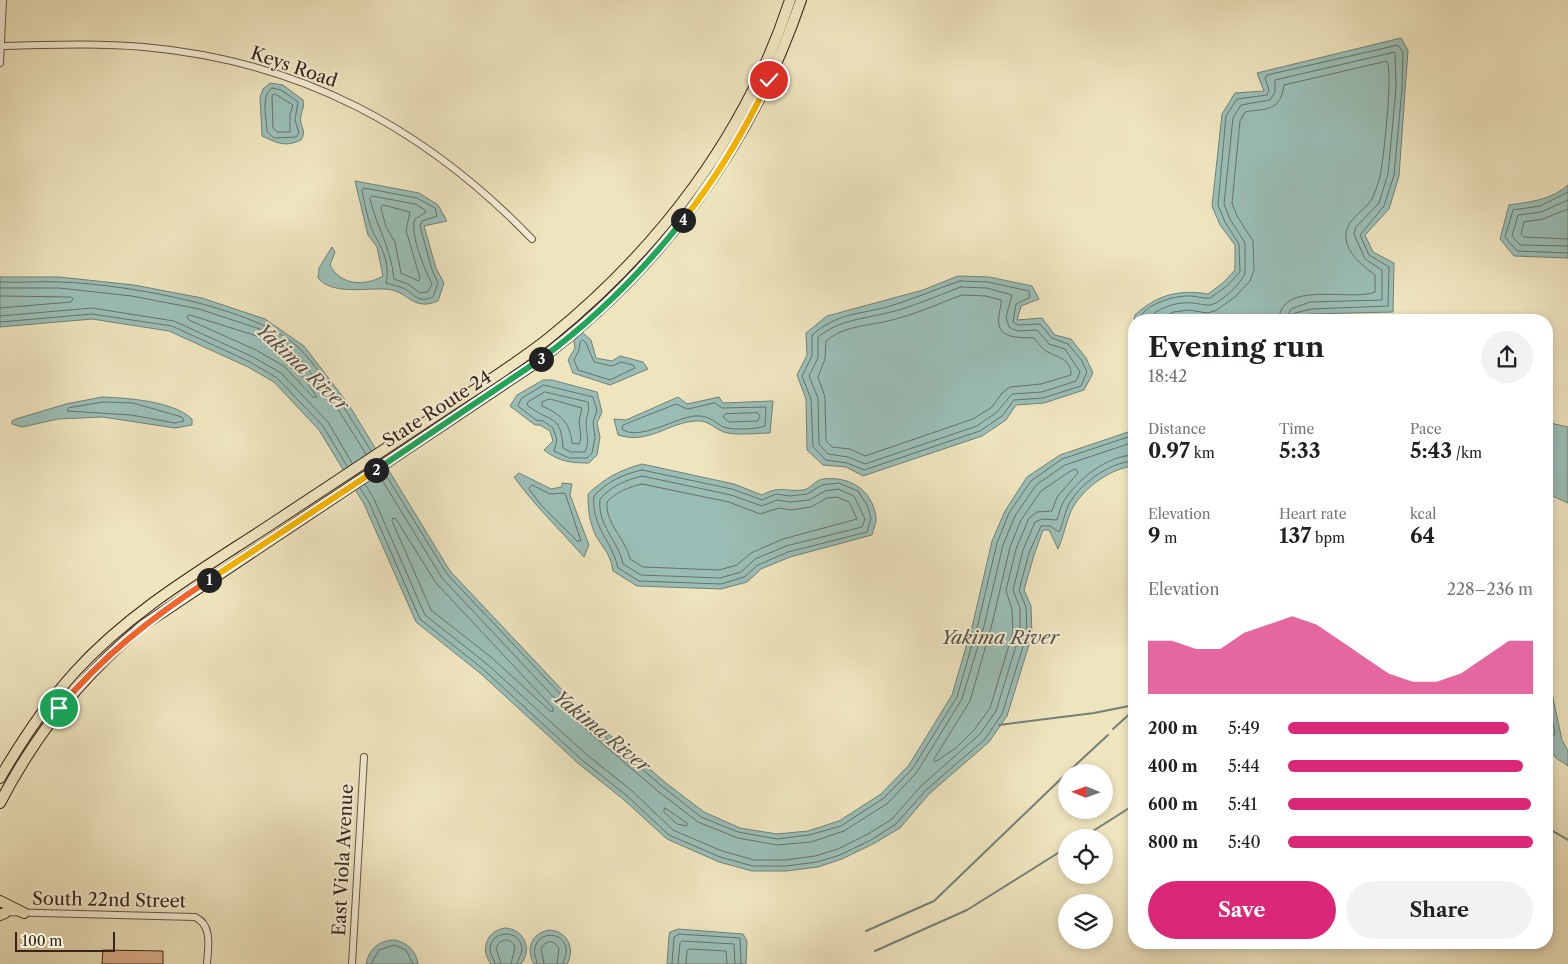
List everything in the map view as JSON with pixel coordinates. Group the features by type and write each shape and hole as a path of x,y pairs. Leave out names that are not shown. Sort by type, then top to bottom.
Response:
{"main road":[{"name":"State Route 24","path":"0,778 32,725 76,671 124,626 202,570 510,366 547,339 596,297 653,240 710,165 754,86 790,0"},
{"name":"State Route 24","path":"0,803 22,760 40,733 80,684 142,626 534,364 630,282 672,234 724,164 741,136 769,80 801,0"},
{"path":"0,902 24,913"}],"street":[{"path":"0,63 3,0"},
{"name":"Keys Road","path":"1,46 108,45 178,51 259,68 301,81 370,113 428,148 475,184 532,239"},
{"name":"East Viola Avenue","path":"352,964 364,757"},
{"name":"South 22nd Street","path":"2,913 195,917 203,921 207,930 207,964"}],"water":[{"path":"1401,38 1408,50 1399,176 1389,209 1365,235 1373,252 1394,263 1393,312 1136,314 1151,303 1169,295 1188,292 1208,294 1224,282 1235,270 1235,245 1220,225 1212,206 1222,114 1235,93 1264,91 1257,73"},
{"path":"270,83 283,85 303,100 304,106 300,119 304,133 301,140 285,144 262,136 260,97 263,89"},
{"path":"355,181 419,193 438,205 447,221 424,226 436,268 444,283 438,301 422,304 393,290 385,289 340,289 324,283 318,278 319,268 332,247 335,252 330,265 340,277 361,283 376,280 383,276 377,247 368,235"},
{"path":"1568,185 1568,258 1514,256 1500,239 1509,205 1547,197"},
{"path":"958,276 989,277 1032,286 1039,299 1021,306 1017,320 1042,318 1055,335 1071,339 1086,358 1093,373 1084,390 1044,403 1016,405 1006,420 982,436 863,476 846,467 823,465 807,450 806,399 797,375 807,355 806,333 827,316 923,290"},
{"name":"Yakima River","path":"0,277 59,277 134,285 202,298 265,319 304,346 349,405 450,571 584,713 666,783 704,812 740,828 777,834 808,831 839,821 881,794 909,765 952,695 973,623 992,541 1005,511 1027,477 1060,455 1128,432 1128,467 1116,470 1084,492 1073,507 1058,549 1049,530 1043,530 1024,590 1031,606 1032,635 1007,716 989,742 929,794 900,828 873,844 842,859 818,867 786,871 752,871 719,862 667,839 623,799 579,764 480,673 416,622 364,504 319,430 274,382 248,367 169,331 92,319 0,327"},
{"path":"582,332 591,340 596,358 612,361 620,356 643,362 648,369 610,385 573,373 568,360 575,348 574,341"},
{"path":"543,380 552,380 597,392 602,412 597,423 600,437 597,455 589,463 566,461 544,450 553,441 550,431 540,425 535,425 510,406 517,395"},
{"path":"102,397 162,404 184,413 192,419 192,425 175,428 103,417 58,419 22,427 12,424 12,421 16,419 66,404"},
{"path":"678,397 687,404 719,397 723,403 773,401 770,433 728,433 708,423 696,421 686,422 639,437 618,435 614,419 626,420"},
{"path":"1553,424 1568,427 1568,503 1553,496"},
{"path":"642,464 734,484 762,495 774,490 803,490 823,479 850,482 864,492 874,507 876,517 872,535 790,557 761,569 747,582 721,589 637,586 613,571 609,556 592,526 588,494 613,475"},
{"path":"519,473 551,489 562,487 562,483 572,484 570,495 589,545 584,557 522,488 514,477"},
{"path":"1553,698 1562,740 1568,751 1568,766 1554,756"},
{"path":"505,928 517,932 525,941 525,958 521,964 491,964 488,959 486,947 489,937 498,930"},
{"path":"678,929 743,934 747,941 746,964 667,964 670,932"},
{"path":"549,930 561,933 568,941 571,952 567,964 534,964 530,953 532,942 538,934"},
{"path":"389,940 395,940 411,948 418,964 366,964 372,950 376,946"}],"building":[{"path":"103,950 163,951 163,964 102,964"}],"waterway":[{"path":"999,725 1094,713 1128,706"},
{"path":"1113,729 1128,715"},
{"path":"1077,764 1108,735"},
{"path":"866,931 934,901 1058,782"},
{"path":"1096,829 1128,809"},
{"path":"1553,831 1568,840"},
{"path":"875,951 967,910 1058,853"}],"route":[{"path":"59,708 122,642 167,607 534,364 603,307 630,282 692,209 741,136 769,80"}]}
